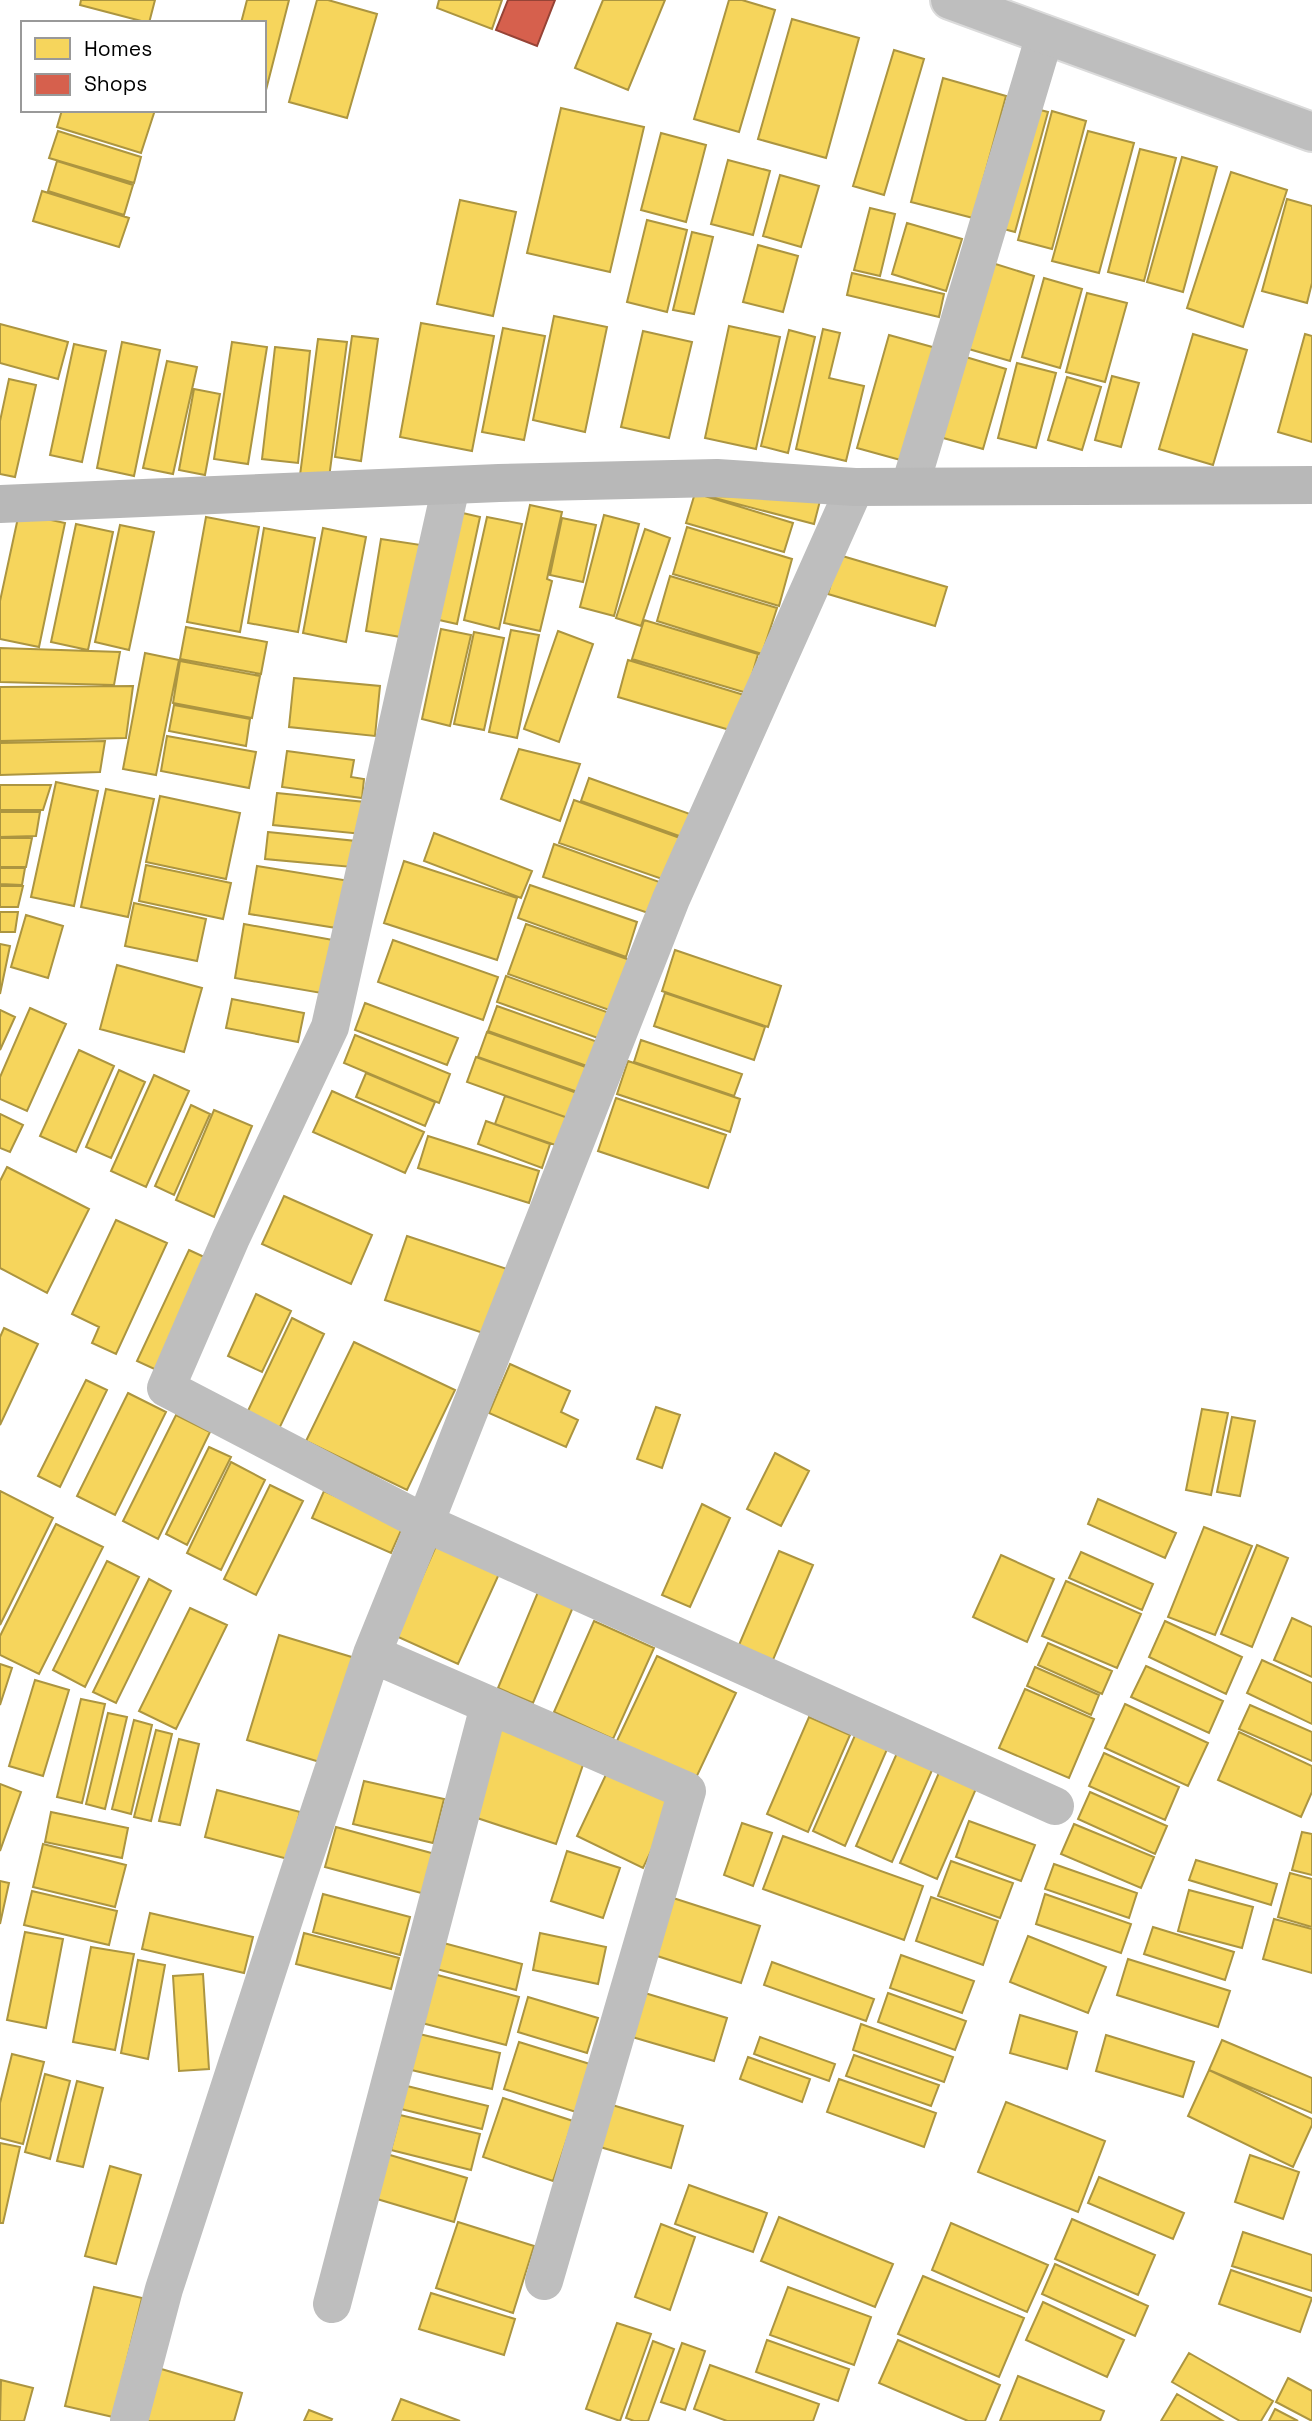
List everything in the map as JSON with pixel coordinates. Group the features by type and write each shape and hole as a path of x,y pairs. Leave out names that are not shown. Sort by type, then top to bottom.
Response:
{"main road":[{"path":"0,504 716,478 855,487 1312,485"}],"street":[{"path":"950,0 1312,132"},
{"path":"910,486 1045,35"},
{"path":"451,486 330,1027 231,1238 166,1388 425,1523 1055,1806"},
{"path":"129,2421 164,2289 372,1654 671,899 855,487"},
{"path":"372,1654 687,1791 544,2281"},
{"path":"332,2304 489,1706"}],"building: Homes":[{"path":"81,0 155,0 150,21 80,5"},
{"path":"247,0 289,0 266,90 266,21 242,21"},
{"path":"317,0 328,0 377,14 347,118 289,102"},
{"path":"439,0 502,0 492,29 437,8"},
{"path":"603,0 665,0 628,90 575,68"},
{"path":"729,0 742,0 775,10 739,132 694,119"},
{"path":"792,19 859,38 826,158 758,139"},
{"path":"894,50 924,59 884,195 853,186"},
{"path":"943,78 1006,96 973,218 911,202"},
{"path":"1010,102 1048,112 1015,232 977,222"},
{"path":"561,108 644,127 610,272 527,253"},
{"path":"1052,111 1086,121 1052,249 1018,240"},
{"path":"61,112 154,112 141,153 57,127"},
{"path":"58,131 141,157 134,183 49,158"},
{"path":"1088,131 1134,143 1099,273 1052,261"},
{"path":"661,133 706,145 686,222 641,210"},
{"path":"1140,149 1176,158 1144,281 1108,272"},
{"path":"1182,157 1217,167 1183,292 1147,282"},
{"path":"728,160 770,171 753,235 711,224"},
{"path":"57,161 133,185 124,215 48,191"},
{"path":"1231,172 1287,190 1243,327 1187,308"},
{"path":"780,175 819,186 801,247 763,236"},
{"path":"42,191 129,218 119,247 33,221"},
{"path":"1287,199 1312,206 1312,283 1307,303 1262,291"},
{"path":"460,200 516,212 493,316 437,304"},
{"path":"870,208 895,214 880,276 854,270"},
{"path":"647,220 687,230 667,312 627,302"},
{"path":"907,223 962,239 946,291 892,274"},
{"path":"692,232 713,237 694,314 673,310"},
{"path":"758,245 798,256 783,312 743,302"},
{"path":"973,257 1034,276 1010,361 948,343"},
{"path":"852,273 944,294 939,317 847,295"},
{"path":"1044,278 1082,289 1060,368 1022,357"},
{"path":"1087,293 1127,303 1105,382 1066,372"},
{"path":"554,316 607,327 585,432 533,420"},
{"path":"421,323 494,336 472,451 400,437"},
{"path":"0,324 68,342 58,379 0,363"},
{"path":"729,326 780,337 756,449 705,438"},
{"path":"503,328 545,336 524,440 482,432"},
{"path":"823,329 840,333 829,378 864,386 846,461 796,449"},
{"path":"789,330 815,337 788,453 761,446"},
{"path":"643,331 692,342 669,438 621,427"},
{"path":"1193,334 1247,350 1213,465 1159,449"},
{"path":"1305,334 1312,336 1312,442 1278,432"},
{"path":"889,335 936,348 904,461 857,448"},
{"path":"352,336 378,339 361,461 335,457"},
{"path":"318,339 347,342 329,478 300,475"},
{"path":"122,342 160,350 134,476 97,468"},
{"path":"232,342 267,347 248,464 214,459"},
{"path":"74,344 106,351 82,462 50,455"},
{"path":"275,347 310,351 298,463 262,459"},
{"path":"949,352 1006,369 983,449 925,433"},
{"path":"167,361 197,367 173,474 143,468"},
{"path":"1017,363 1056,373 1036,448 998,438"},
{"path":"1112,376 1139,383 1121,447 1095,440"},
{"path":"1067,377 1101,387 1082,450 1048,440"},
{"path":"9,379 36,385 15,477 0,474 0,421"},
{"path":"194,389 220,394 205,475 179,470"},
{"path":"695,493 793,523 784,552 686,523"},
{"path":"707,496 821,497 814,524"},
{"path":"530,505 562,512 547,579 552,581 540,631 504,623"},
{"path":"454,511 480,517 457,624 430,618"},
{"path":"19,513 65,523 39,647 0,639 0,601"},
{"path":"604,515 639,524 614,616 580,607"},
{"path":"206,517 259,527 240,632 187,622"},
{"path":"487,517 522,524 499,629 464,620"},
{"path":"562,518 596,525 583,582 550,575"},
{"path":"76,524 113,532 88,650 51,642"},
{"path":"120,525 154,532 129,650 95,642"},
{"path":"687,527 792,559 779,606 673,574"},
{"path":"264,528 315,538 298,632 248,623"},
{"path":"323,528 366,537 346,642 303,633"},
{"path":"645,529 670,538 641,626 616,618"},
{"path":"381,539 421,545 406,638 366,631"},
{"path":"839,555 947,587 935,626 828,594"},
{"path":"670,576 777,608 762,654 657,621"},
{"path":"644,620 758,654 747,693 632,659"},
{"path":"186,627 267,642 261,674 180,659"},
{"path":"441,629 471,635 450,726 422,719"},
{"path":"511,630 539,635 517,738 489,732"},
{"path":"558,631 593,644 559,742 524,729"},
{"path":"474,632 504,638 484,730 454,724"},
{"path":"0,648 120,652 114,685 0,682"},
{"path":"145,653 179,660 156,775 123,769"},
{"path":"628,660 744,695 733,731 618,697"},
{"path":"180,661 260,676 252,718 173,703"},
{"path":"294,678 380,686 375,736 289,727"},
{"path":"133,686 126,738 0,741 0,687"},
{"path":"174,705 250,719 246,746 169,731"},
{"path":"167,736 256,752 249,788 161,771"},
{"path":"105,741 100,772 0,775 0,743"},
{"path":"519,749 580,764 560,821 501,799"},
{"path":"287,751 354,760 351,777 364,779 362,798 282,787"},
{"path":"589,778 690,814 682,837 581,801"},
{"path":"56,782 98,791 74,906 31,897"},
{"path":"0,785 51,785 43,810 0,810"},
{"path":"106,789 154,799 128,917 81,907"},
{"path":"277,793 365,802 362,834 273,825"},
{"path":"160,796 240,813 226,879 146,862"},
{"path":"574,800 680,838 665,880 559,843"},
{"path":"0,812 40,812 36,836 0,837"},
{"path":"268,832 356,841 352,867 265,859"},
{"path":"434,833 532,871 521,898 424,861"},
{"path":"0,838 32,838 26,867 0,867"},
{"path":"554,844 665,884 654,915 543,877"},
{"path":"404,861 517,898 497,960 384,923"},
{"path":"146,865 231,883 223,919 139,901"},
{"path":"257,866 362,883 355,931 249,914"},
{"path":"0,868 25,868 22,885 0,884"},
{"path":"530,885 637,922 626,957 518,918"},
{"path":"0,886 23,886 18,907 0,907"},
{"path":"134,903 206,919 197,961 125,946"},
{"path":"0,912 18,912 15,932 0,932"},
{"path":"26,915 63,926 48,978 11,967"},
{"path":"244,924 355,944 327,994 235,978"},
{"path":"526,924 630,960 612,1011 508,974"},
{"path":"393,940 498,977 483,1020 378,982"},
{"path":"0,944 10,946 0,994"},
{"path":"675,950 781,986 768,1027 662,991"},
{"path":"117,965 202,988 184,1052 100,1029"},
{"path":"506,976 618,1016 609,1042 497,1002"},
{"path":"665,993 765,1027 754,1060 654,1026"},
{"path":"232,999 304,1013 298,1042 226,1028"},
{"path":"365,1003 458,1038 447,1065 355,1030"},
{"path":"497,1006 609,1046 601,1071 488,1031"},
{"path":"30,1008 66,1024 27,1111 0,1099 0,1077"},
{"path":"0,1010 15,1017 0,1050"},
{"path":"487,1032 597,1071 589,1096 478,1057"},
{"path":"355,1035 450,1074 439,1103 344,1063"},
{"path":"641,1040 742,1074 734,1096 634,1062"},
{"path":"79,1050 114,1066 76,1152 40,1136"},
{"path":"476,1057 591,1098 582,1123 467,1082"},
{"path":"628,1061 740,1099 730,1132 617,1094"},
{"path":"119,1070 145,1082 111,1158 86,1147"},
{"path":"366,1073 435,1102 425,1126 356,1097"},
{"path":"154,1075 189,1091 146,1187 111,1171"},
{"path":"332,1091 424,1132 405,1173 313,1132"},
{"path":"505,1096 571,1119 561,1147 495,1124"},
{"path":"616,1098 726,1135 708,1188 598,1151"},
{"path":"191,1105 210,1114 174,1195 155,1186"},
{"path":"214,1110 252,1126 214,1217 176,1200"},
{"path":"0,1114 23,1125 10,1152 0,1148"},
{"path":"486,1121 550,1144 542,1168 478,1144"},
{"path":"428,1136 539,1171 529,1203 418,1168"},
{"path":"7,1167 89,1209 47,1293 0,1268 0,1181"},
{"path":"284,1196 372,1235 351,1284 262,1244"},
{"path":"116,1220 167,1243 116,1354 92,1343 99,1327 72,1314"},
{"path":"407,1236 516,1272 495,1337 385,1300"},
{"path":"189,1250 226,1267 174,1378 137,1361"},
{"path":"256,1294 291,1311 262,1372 228,1356"},
{"path":"292,1318 324,1334 278,1431 246,1415"},
{"path":"4,1328 38,1344 0,1425 0,1337"},
{"path":"354,1342 455,1390 407,1490 306,1441"},
{"path":"510,1364 570,1391 561,1412 578,1420 566,1447 489,1413"},
{"path":"86,1380 107,1390 60,1487 38,1476"},
{"path":"128,1393 166,1412 115,1515 77,1496"},
{"path":"656,1407 680,1415 662,1468 637,1459"},
{"path":"1202,1409 1228,1413 1211,1495 1186,1490"},
{"path":"176,1415 210,1432 158,1539 123,1521"},
{"path":"1232,1417 1255,1421 1240,1496 1217,1492"},
{"path":"209,1447 231,1457 187,1545 166,1534"},
{"path":"775,1453 809,1471 781,1526 747,1509"},
{"path":"231,1462 265,1480 221,1570 187,1553"},
{"path":"270,1485 303,1501 256,1595 224,1579"},
{"path":"0,1491 53,1518 0,1625"},
{"path":"324,1491 403,1526 391,1553 312,1518"},
{"path":"1098,1499 1176,1533 1165,1558 1088,1524"},
{"path":"702,1504 730,1518 690,1607 662,1595"},
{"path":"56,1524 103,1547 39,1674 0,1655 0,1636"},
{"path":"1204,1527 1252,1546 1215,1635 1168,1617"},
{"path":"1257,1545 1288,1558 1252,1647 1221,1634"},
{"path":"436,1546 499,1574 458,1664 396,1636"},
{"path":"779,1551 813,1565 770,1667 736,1652"},
{"path":"1081,1552 1153,1584 1142,1610 1069,1578"},
{"path":"1001,1555 1054,1579 1027,1642 973,1617"},
{"path":"107,1561 139,1577 85,1687 53,1670"},
{"path":"149,1579 171,1591 116,1703 93,1692"},
{"path":"1066,1581 1141,1614 1117,1668 1042,1636"},
{"path":"538,1592 573,1607 533,1703 498,1688"},
{"path":"190,1608 227,1625 176,1729 139,1711"},
{"path":"1292,1618 1312,1627 1312,1677 1274,1660"},
{"path":"594,1621 654,1648 613,1739 554,1712"},
{"path":"1165,1621 1242,1657 1226,1694 1149,1657"},
{"path":"279,1635 355,1658 323,1763 247,1740"},
{"path":"1048,1643 1112,1671 1102,1694 1038,1665"},
{"path":"657,1656 736,1693 694,1782 615,1745"},
{"path":"1262,1660 1312,1683 1312,1724 1247,1693"},
{"path":"0,1664 12,1668 0,1705"},
{"path":"1146,1666 1223,1701 1209,1733 1131,1697"},
{"path":"1035,1667 1099,1695 1091,1715 1027,1686"},
{"path":"35,1680 69,1690 43,1776 9,1766"},
{"path":"1025,1689 1094,1719 1069,1778 999,1748"},
{"path":"81,1699 105,1704 82,1803 57,1797"},
{"path":"1125,1704 1208,1743 1188,1786 1105,1748"},
{"path":"1250,1705 1312,1732 1312,1761 1239,1729"},
{"path":"108,1713 127,1717 105,1809 86,1804"},
{"path":"809,1717 850,1735 808,1832 767,1814"},
{"path":"134,1720 152,1725 131,1814 112,1809"},
{"path":"492,1725 586,1756 556,1844 462,1813"},
{"path":"156,1730 172,1734 151,1821 134,1817"},
{"path":"1239,1732 1312,1766 1312,1792 1301,1817 1218,1780"},
{"path":"856,1733 888,1747 845,1846 813,1831"},
{"path":"179,1739 199,1744 180,1825 159,1821"},
{"path":"897,1753 933,1768 892,1862 856,1846"},
{"path":"1104,1753 1179,1787 1165,1820 1089,1786"},
{"path":"611,1764 677,1797 643,1868 577,1836"},
{"path":"941,1768 978,1784 937,1879 900,1863"},
{"path":"364,1781 444,1799 433,1843 353,1824"},
{"path":"0,1784 21,1792 0,1851"},
{"path":"217,1790 300,1812 288,1859 205,1837"},
{"path":"1090,1792 1167,1826 1155,1854 1078,1819"},
{"path":"51,1812 128,1828 122,1858 45,1842"},
{"path":"969,1821 1035,1845 1021,1881 956,1857"},
{"path":"742,1823 772,1833 753,1886 724,1875"},
{"path":"1074,1824 1154,1857 1141,1888 1061,1854"},
{"path":"336,1827 435,1854 425,1894 325,1867"},
{"path":"1302,1832 1312,1834 1312,1875 1292,1870"},
{"path":"783,1836 923,1886 904,1940 763,1889"},
{"path":"43,1844 126,1865 115,1907 33,1887"},
{"path":"567,1851 620,1868 603,1918 551,1901"},
{"path":"1196,1860 1277,1884 1271,1905 1189,1880"},
{"path":"951,1861 1013,1883 1000,1918 938,1896"},
{"path":"1054,1864 1137,1893 1129,1918 1045,1889"},
{"path":"1290,1873 1312,1879 1312,1927 1278,1917"},
{"path":"0,1881 9,1883 0,1924"},
{"path":"1189,1890 1253,1907 1242,1948 1178,1931"},
{"path":"32,1891 117,1911 109,1945 24,1925"},
{"path":"323,1894 410,1917 400,1955 313,1932"},
{"path":"1045,1894 1131,1924 1121,1953 1036,1924"},
{"path":"670,1897 760,1926 741,1983 651,1954"},
{"path":"931,1897 998,1921 983,1965 916,1941"},
{"path":"150,1913 253,1937 244,1973 142,1949"},
{"path":"1274,1919 1312,1929 1312,1973 1263,1959"},
{"path":"1153,1927 1234,1952 1225,1980 1144,1954"},
{"path":"25,1932 63,1939 46,2028 7,2020"},
{"path":"304,1933 399,1958 391,1989 296,1964"},
{"path":"540,1933 606,1947 598,1984 533,1970"},
{"path":"1028,1936 1106,1967 1088,2013 1010,1982"},
{"path":"436,1941 522,1964 516,1990 429,1967"},
{"path":"91,1947 134,1954 115,2050 73,2042"},
{"path":"901,1955 974,1981 962,2013 890,1988"},
{"path":"1128,1959 1230,1991 1218,2027 1117,1995"},
{"path":"138,1960 165,1965 148,2059 121,2053"},
{"path":"772,1962 874,1999 866,2021 764,1985"},
{"path":"430,1973 519,1997 506,2045 418,2022"},
{"path":"203,1974 209,2069 179,2071 173,1976"},
{"path":"635,1990 727,2018 714,2061 622,2034"},
{"path":"888,1993 966,2021 955,2050 878,2022"},
{"path":"528,1997 598,2018 587,2053 518,2032"},
{"path":"1020,2015 1077,2032 1067,2069 1010,2053"},
{"path":"861,2024 953,2057 944,2082 853,2050"},
{"path":"415,2033 500,2053 492,2089 407,2069"},
{"path":"1106,2035 1194,2062 1183,2097 1096,2071"},
{"path":"760,2037 835,2064 829,2081 754,2054"},
{"path":"1222,2040 1312,2078 1312,2113 1209,2070"},
{"path":"519,2042 593,2065 579,2113 504,2089"},
{"path":"12,2054 44,2062 23,2144 0,2138 0,2103"},
{"path":"854,2055 939,2085 931,2106 846,2076"},
{"path":"748,2057 810,2079 802,2102 740,2079"},
{"path":"1209,2070 1312,2119 1312,2125 1293,2167 1188,2116"},
{"path":"45,2074 70,2081 50,2159 25,2152"},
{"path":"839,2079 936,2113 924,2147 827,2112"},
{"path":"77,2081 103,2088 83,2167 57,2161"},
{"path":"407,2086 488,2106 482,2129 401,2109"},
{"path":"503,2098 573,2121 553,2181 483,2157"},
{"path":"602,2102 683,2126 671,2168 590,2144"},
{"path":"1006,2102 1105,2141 1078,2212 978,2172"},
{"path":"400,2115 480,2134 471,2170 391,2150"},
{"path":"0,2143 20,2147 3,2223 0,2223"},
{"path":"380,2152 467,2178 454,2222 367,2196"},
{"path":"1250,2155 1299,2172 1283,2219 1235,2202"},
{"path":"110,2166 141,2175 116,2264 85,2256"},
{"path":"1099,2177 1184,2213 1173,2239 1088,2203"},
{"path":"689,2185 767,2213 753,2252 675,2224"},
{"path":"779,2217 893,2264 875,2307 761,2261"},
{"path":"1072,2219 1155,2255 1138,2295 1055,2259"},
{"path":"458,2222 534,2246 513,2313 436,2288"},
{"path":"951,2223 1048,2265 1027,2312 932,2270"},
{"path":"661,2224 695,2237 670,2310 635,2297"},
{"path":"1243,2232 1312,2255 1312,2291 1232,2266"},
{"path":"1055,2264 1148,2306 1135,2336 1042,2294"},
{"path":"1231,2270 1312,2298 1300,2332 1219,2304"},
{"path":"923,2276 1024,2318 999,2377 898,2334"},
{"path":"94,2287 142,2298 113,2417 65,2406"},
{"path":"788,2287 871,2317 854,2365 770,2335"},
{"path":"431,2293 515,2319 504,2355 419,2329"},
{"path":"1043,2302 1124,2340 1107,2377 1026,2340"},
{"path":"617,2323 651,2334 620,2421 586,2409"},
{"path":"767,2340 849,2369 838,2401 756,2372"},
{"path":"898,2340 1000,2385 985,2421 968,2421 879,2383"},
{"path":"653,2341 674,2349 648,2421 634,2421 626,2418"},
{"path":"682,2343 705,2351 685,2410 661,2402"},
{"path":"1189,2353 1273,2401 1261,2421 1240,2421 1172,2382"},
{"path":"710,2365 819,2404 813,2421 727,2421 694,2409"},
{"path":"158,2368 242,2393 234,2421 142,2421"},
{"path":"1018,2376 1104,2411 1100,2421 1000,2421"},
{"path":"1288,2378 1312,2391 1312,2421 1276,2402"},
{"path":"1,2380 33,2388 24,2421 0,2421"},
{"path":"1177,2394 1223,2421 1161,2421"},
{"path":"401,2399 460,2421 392,2421"},
{"path":"1275,2409 1298,2421 1269,2421"},
{"path":"309,2410 332,2419 304,2421"}],"building: Shops":[{"path":"508,0 555,0 537,46 496,30"}]}
